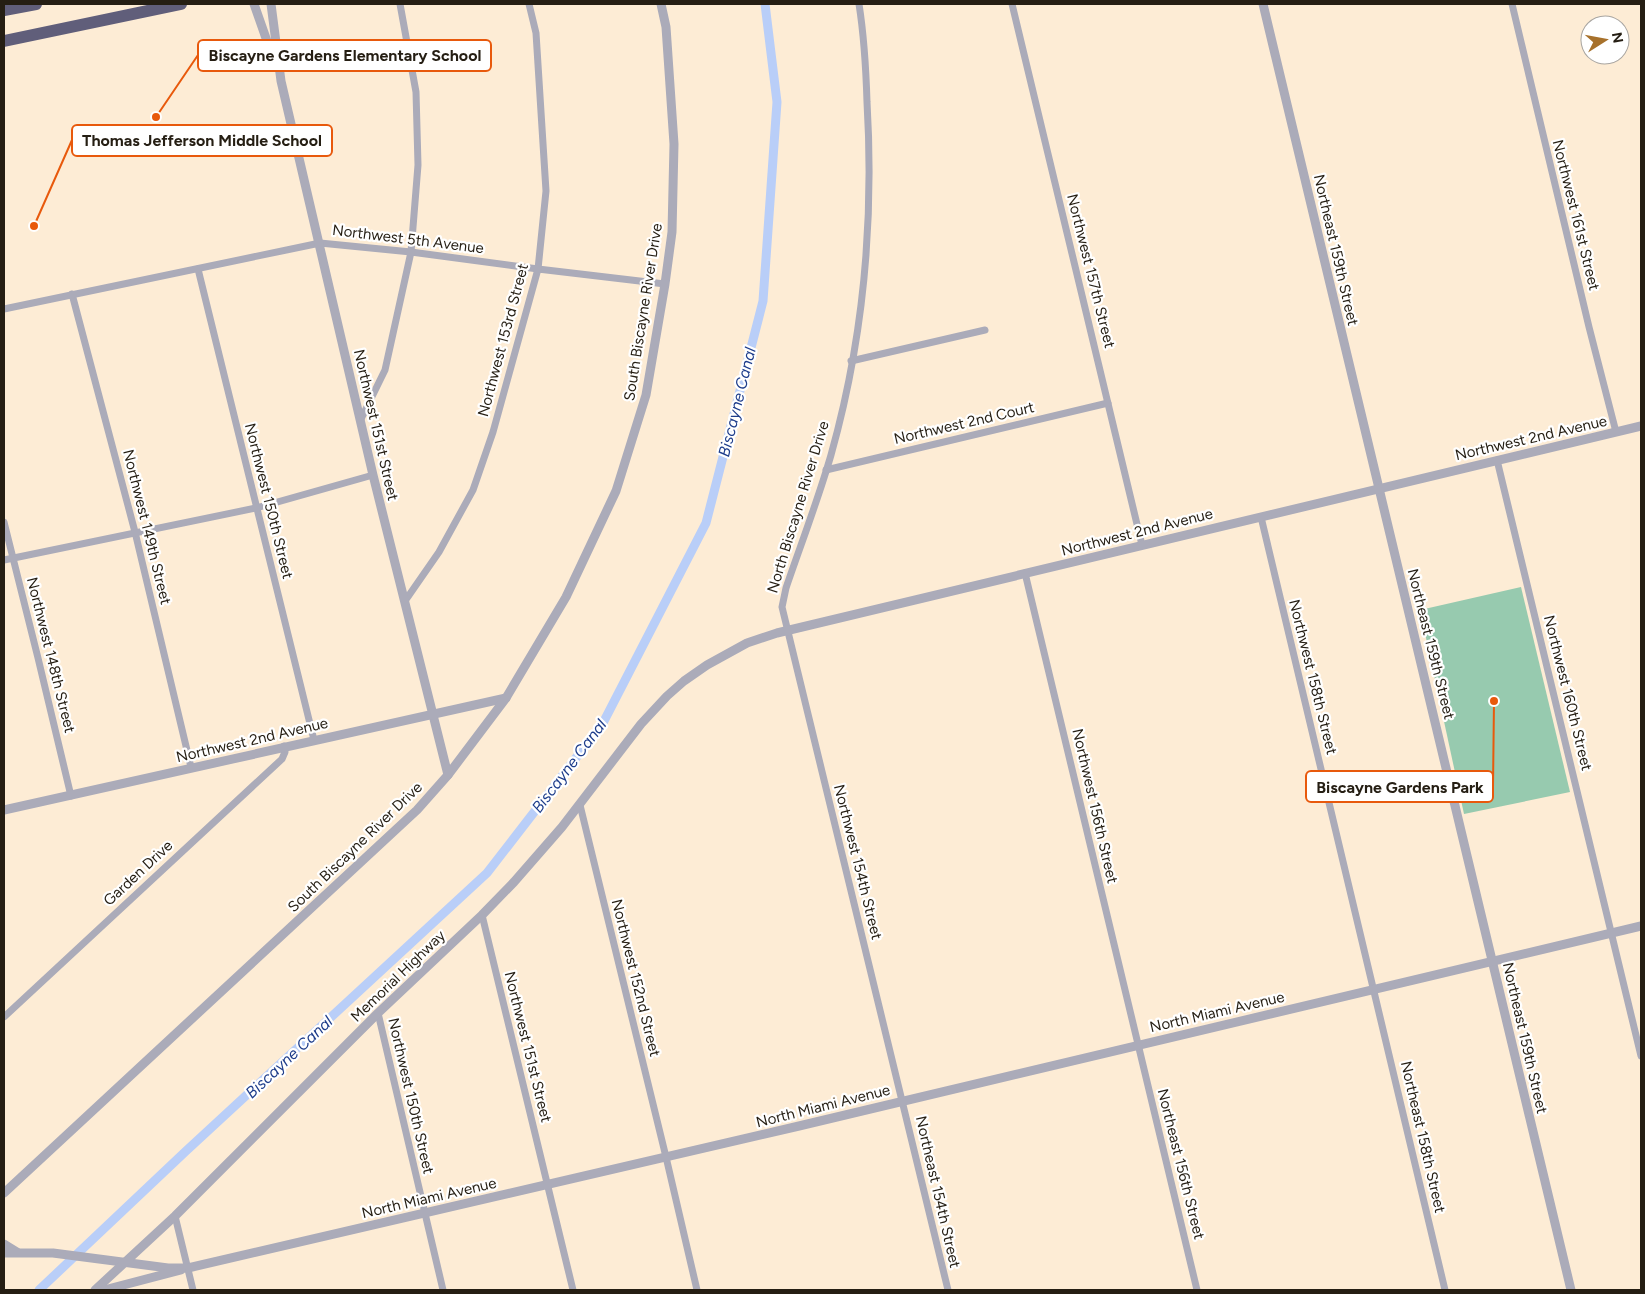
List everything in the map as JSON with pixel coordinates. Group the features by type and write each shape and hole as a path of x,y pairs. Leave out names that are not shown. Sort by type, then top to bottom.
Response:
{"highway":[{"path":"4,9 22,4"},
{"path":"4,9 36,4"},
{"path":"4,40 181,4"}],"street":[{"path":"255,6 271,4"},
{"name":"Northwest 151st Street","path":"271,4 281,81"},
{"path":"361,419 385,370 411,252 418,165 416,92 400,4"},
{"name":"Northwest 153rd Street","path":"405,601 439,552 473,490 493,432 538,269 546,191 536,33 530,4"},
{"name":"South Biscayne River Drive","path":"4,1193 417,810 448,775 506,698 566,597 616,492 646,395 665,284 672,232 674,144 666,27 661,4"},
{"name":"North Biscayne River Drive","path":"788,630 782,607 784,594 826,470 839,423 863,287 868,228 869,132 866,69 859,4"},
{"name":"Northwest 157th Street","path":"1012,4 1142,545"},
{"name":"Northeast 159th Street","path":"1263,4 1571,1290"},
{"name":"Northwest 161st Street","path":"1512,4 1616,432"},
{"name":"Northwest 151st Street","path":"255,6 281,81 373,475 448,775"},
{"name":"Northwest 5th Avenue","path":"4,309 320,243 411,252 665,284"},
{"name":"Northwest 150th Street","path":"198,269 314,740"},
{"name":"Northwest 149th Street","path":"72,294 135,532 192,767"},
{"path":"851,361 985,330"},
{"name":"Northwest 2nd Court","path":"826,470 1108,403"},
{"name":"Northwest 2nd Avenue","path":"657,706 676,687 707,665 747,643 788,630 1641,426"},
{"name":"Northwest 160th Street","path":"1497,460 1641,1056"},
{"path":"4,560 256,508 373,475"},
{"name":"Northwest 158th Street","path":"1261,517 1374,989"},
{"name":"Northwest 148th Street","path":"4,522 71,796"},
{"name":"Northwest 156th Street","path":"1025,574 1138,1045"},
{"name":"Northwest 154th Street","path":"788,630 902,1101"},
{"name":"Northwest 2nd Avenue","path":"4,810 506,698"},
{"name":"Memorial Highway","path":"96,1290 175,1216 378,1013 482,915 538,856 657,706"},
{"name":"Garden Drive","path":"4,1017 282,759 285,752 284,746"},
{"name":"Northwest 152nd Street","path":"580,805 697,1290"},
{"name":"Northwest 151st Street","path":"482,915 573,1290"},
{"name":"North Miami Avenue","path":"7,1251 53,1253 168,1268 188,1268 548,1185 1641,926"},
{"name":"Northeast 158th Street","path":"1374,989 1446,1290"},
{"name":"Northwest 150th Street","path":"378,1013 443,1290"},
{"name":"Northeast 156th Street","path":"1138,1045 1197,1290"},
{"name":"Northeast 154th Street","path":"902,1101 948,1290"},
{"path":"175,1216 193,1290"},
{"path":"104,1290 188,1268"}],"green space":[{"path":"1521,587 1570,792 1464,814 1420,610"}],"waterway":[{"name":"Biscayne Canal","path":"39,1290 186,1151 487,873 603,723 706,523 763,301 777,102 765,4"}],"place":[{"name":"Biscayne Gardens Elementary School","path":"156,117"},
{"name":"Thomas Jefferson Middle School","path":"34,226"},
{"name":"Biscayne Gardens Park","path":"1494,701"}]}
